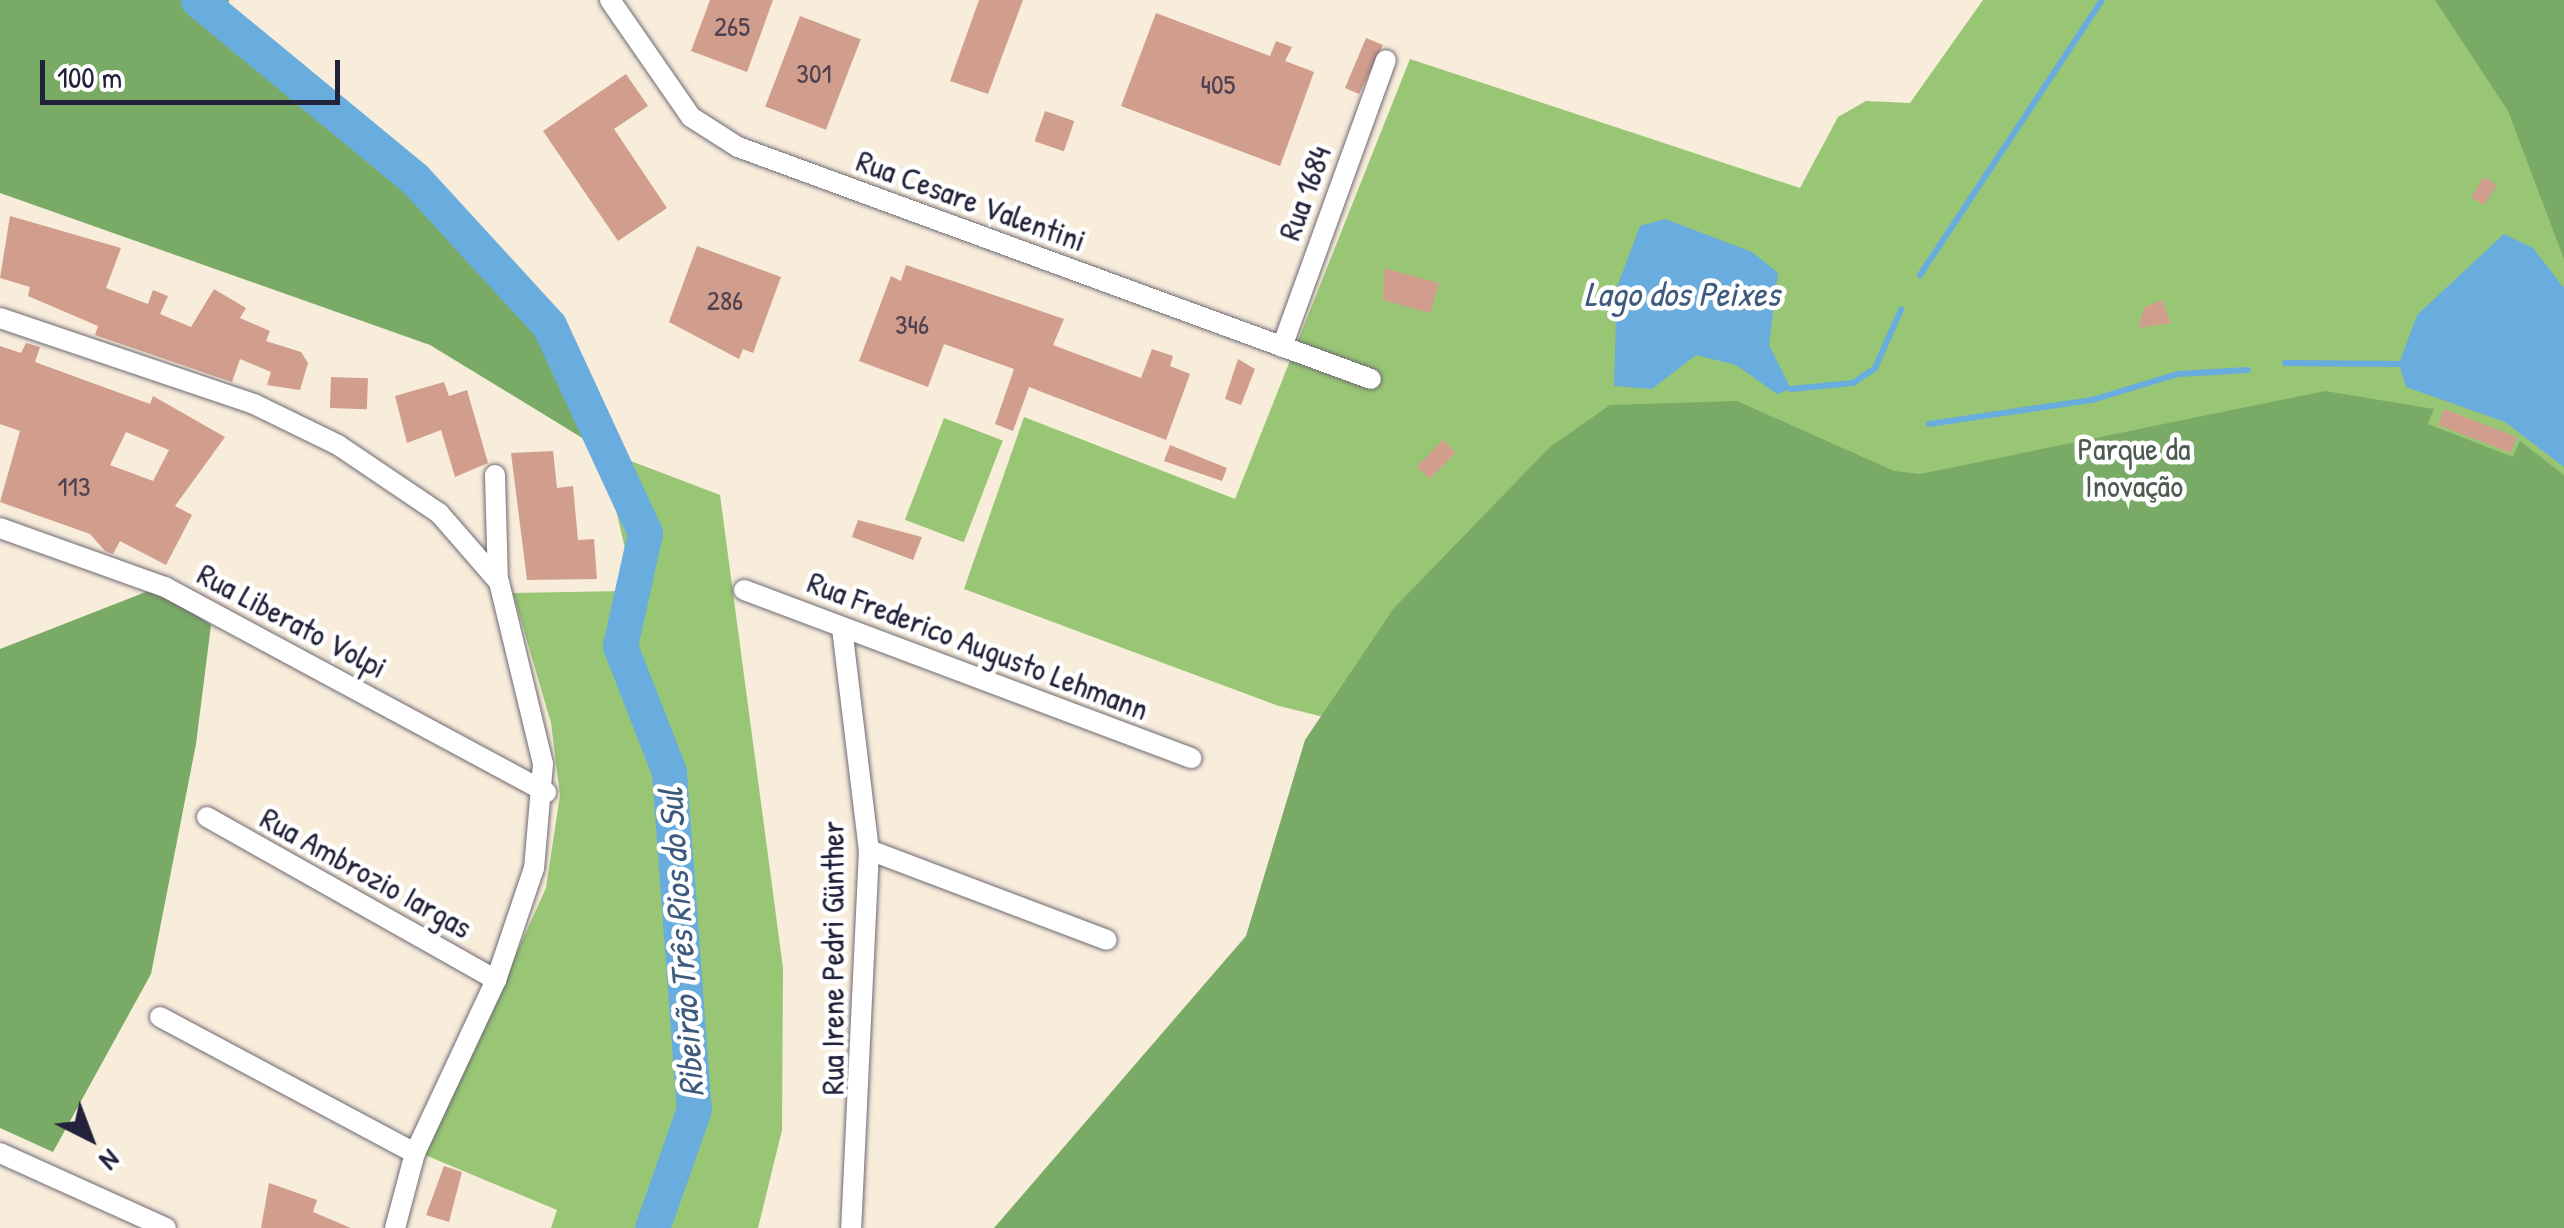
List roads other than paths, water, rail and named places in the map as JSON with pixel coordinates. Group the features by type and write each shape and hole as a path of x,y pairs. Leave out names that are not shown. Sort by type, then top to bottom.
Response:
{"street":[{"name":"Rua Cesare Valentini","path":"610,0 672,94 714,135 1370,379"},
{"name":"Rua 1684","path":"1282,347 1386,60"},
{"path":"0,318 254,404 338,445 430,506 498,582"},
{"path":"395,1228 415,1153 496,980 523,912 546,792 535,710 498,582 495,474"},
{"name":"Rua Liberato Volpi","path":"0,528 165,587 546,792"},
{"name":"Rua Frederico Augusto Lehmann","path":"744,590 1192,758"},
{"name":"Rua Irene Pedri Günther","path":"842,628 869,850 851,1228"},
{"name":"Rua Ambrozio Iargas","path":"207,817 496,980"},
{"path":"869,850 1107,940"},
{"path":"160,1017 415,1153"},
{"path":"0,1153 166,1228"}],"water":[{"name":"Lago dos Peixes","path":"1665,219 1752,252 1778,273 1769,345 1791,389 1777,394 1736,365 1696,355 1652,389 1614,386 1617,287 1640,226"},
{"path":"2504,234 2533,248 2564,288 2564,467 2505,422 2406,387 2399,364 2417,315"}],"waterway":[{"name":"Ribeirão Três Rios do Sul","path":"198,0 415,179 549,325 645,533 620,646 669,772 694,1109 652,1228"},
{"path":"1920,275 2102,0"},
{"path":"1791,389 1853,383 1875,368 1901,310"},
{"path":"2285,363 2399,364"},
{"path":"1929,424 2092,400 2178,374 2248,370"}],"park label":[{"name":"Parque da Inovação","path":"2134,468"}]}
